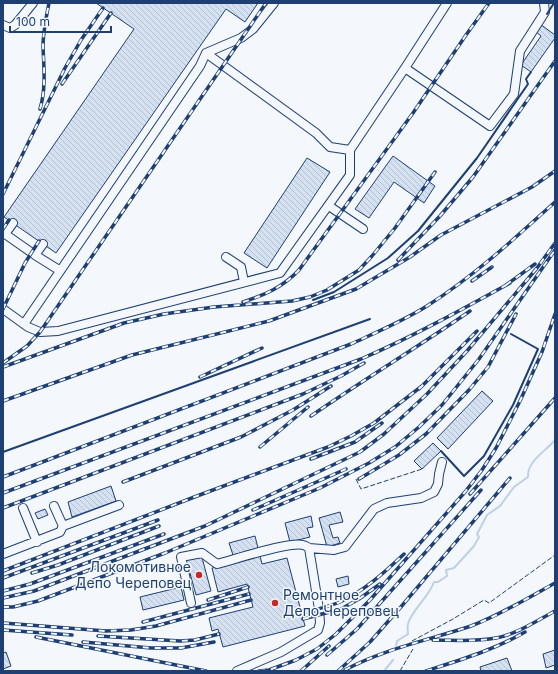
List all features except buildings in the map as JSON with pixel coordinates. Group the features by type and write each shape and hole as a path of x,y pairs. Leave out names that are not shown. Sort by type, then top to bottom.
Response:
{"street":[{"path":"3,25 10,28 15,25 33,3"},
{"path":"24,324 59,270 200,66 206,53 247,34 253,29 274,3"},
{"path":"3,309 24,324 40,332 58,332 280,273 350,175 350,150 447,3"},
{"path":"405,68 490,126 514,94 520,51 544,12 544,3"},
{"path":"206,53 316,133 330,146 350,150"},
{"path":"329,206 363,230"},
{"path":"13,223 5,234 59,270"},
{"path":"35,255 43,244"},
{"path":"226,257 241,267 244,282"},
{"path":"191,603 181,557 202,553 217,564 295,545 334,550 344,547 374,509 387,503 420,498 434,492 438,484 442,462"},
{"path":"3,554 51,537 60,532 63,526 119,505"},
{"path":"54,506 63,526"},
{"path":"24,508 37,542"},
{"path":"237,671 281,652 318,630 320,623 319,609 309,548"}],"waterway":[{"path":"396,646 397,641 408,634 410,619 432,588 434,582 438,582 447,576 446,570 454,568 474,546 479,537 477,534 487,515 500,506 514,487 528,477 534,461 555,440"},
{"path":"384,671 393,660"}],"railway":[{"path":"40,109 44,86 43,47 49,3"},
{"path":"3,363 27,346 40,332 266,3"},
{"path":"243,302 273,290 287,281 299,270 413,113 489,3"},
{"path":"3,194 65,68 81,40 103,8"},
{"path":"62,84 111,13"},
{"path":"398,260 440,216 473,177 555,61"},
{"path":"3,401 132,355 269,321 356,289 410,257 441,235 532,187 555,171"},
{"path":"3,367 124,323 164,314 214,307 292,301 310,297 327,290 359,270 372,256 395,228 435,172"},
{"path":"3,477 351,344 399,321 427,306 461,282 493,257 555,202"},
{"path":"3,229 9,220"},
{"path":"3,309 25,263 39,241"},
{"path":"3,598 34,591 205,526 360,452 384,434 427,394 467,351 537,268 555,243"},
{"path":"3,607 13,607 38,601 165,553 320,488 369,463 395,447 442,405 479,359 555,250"},
{"path":"506,285 535,264"},
{"path":"472,281 492,267"},
{"path":"3,493 361,359 418,332 510,283"},
{"path":"311,416 470,311"},
{"path":"359,479 399,455 426,434 469,390 488,367 516,314"},
{"path":"259,671 269,670 296,660 317,649 336,634 370,600 465,492 482,470 496,448 520,401 542,352 555,314"},
{"path":"419,389 477,331"},
{"path":"200,377 262,348"},
{"path":"3,508 303,394 364,363"},
{"path":"123,482 241,437 293,410 331,386"},
{"path":"3,571 328,447 374,423 422,386"},
{"path":"470,494 555,398"},
{"path":"260,447 308,407"},
{"path":"311,459 355,442 382,423"},
{"path":"253,510 346,469"},
{"path":"338,671 370,642 510,478"},
{"path":"327,655 357,629 481,490"},
{"path":"3,578 158,520"},
{"path":"32,573 58,565 159,526"},
{"path":"3,591 30,584 164,534"},
{"path":"302,613 349,598 374,581 404,554"},
{"path":"345,670 375,656 482,622 555,583"},
{"path":"303,619 341,609 359,599 380,584"},
{"path":"208,600 248,587"},
{"path":"143,622 249,594"},
{"path":"3,623 106,631 131,630 156,626 251,600"},
{"path":"433,640 472,640 496,638 519,630 555,611"},
{"path":"3,630 72,635"},
{"path":"426,671 464,659 525,632"},
{"path":"98,636 180,641 195,640 219,634"},
{"path":"36,637 206,671"},
{"path":"83,642 151,648 181,648 214,642"},
{"path":"301,671 329,646"}],"fence":[{"path":"356,479 361,489 422,469"},
{"path":"412,641 484,600 489,603 555,555"},
{"path":"400,671 413,649"}],"wall":[{"path":"547,14 554,3"},
{"path":"313,300 334,292 388,258 418,231 477,158 528,84 526,79 531,72"},
{"path":"3,452 370,319"},
{"path":"441,451 464,476 484,456 513,405 538,349 511,334"}],"place":[{"name":"Локомотивное Депо Череповец","path":"199,575"},
{"name":"Ремонтное Депо Череповец","path":"275,603"}]}
